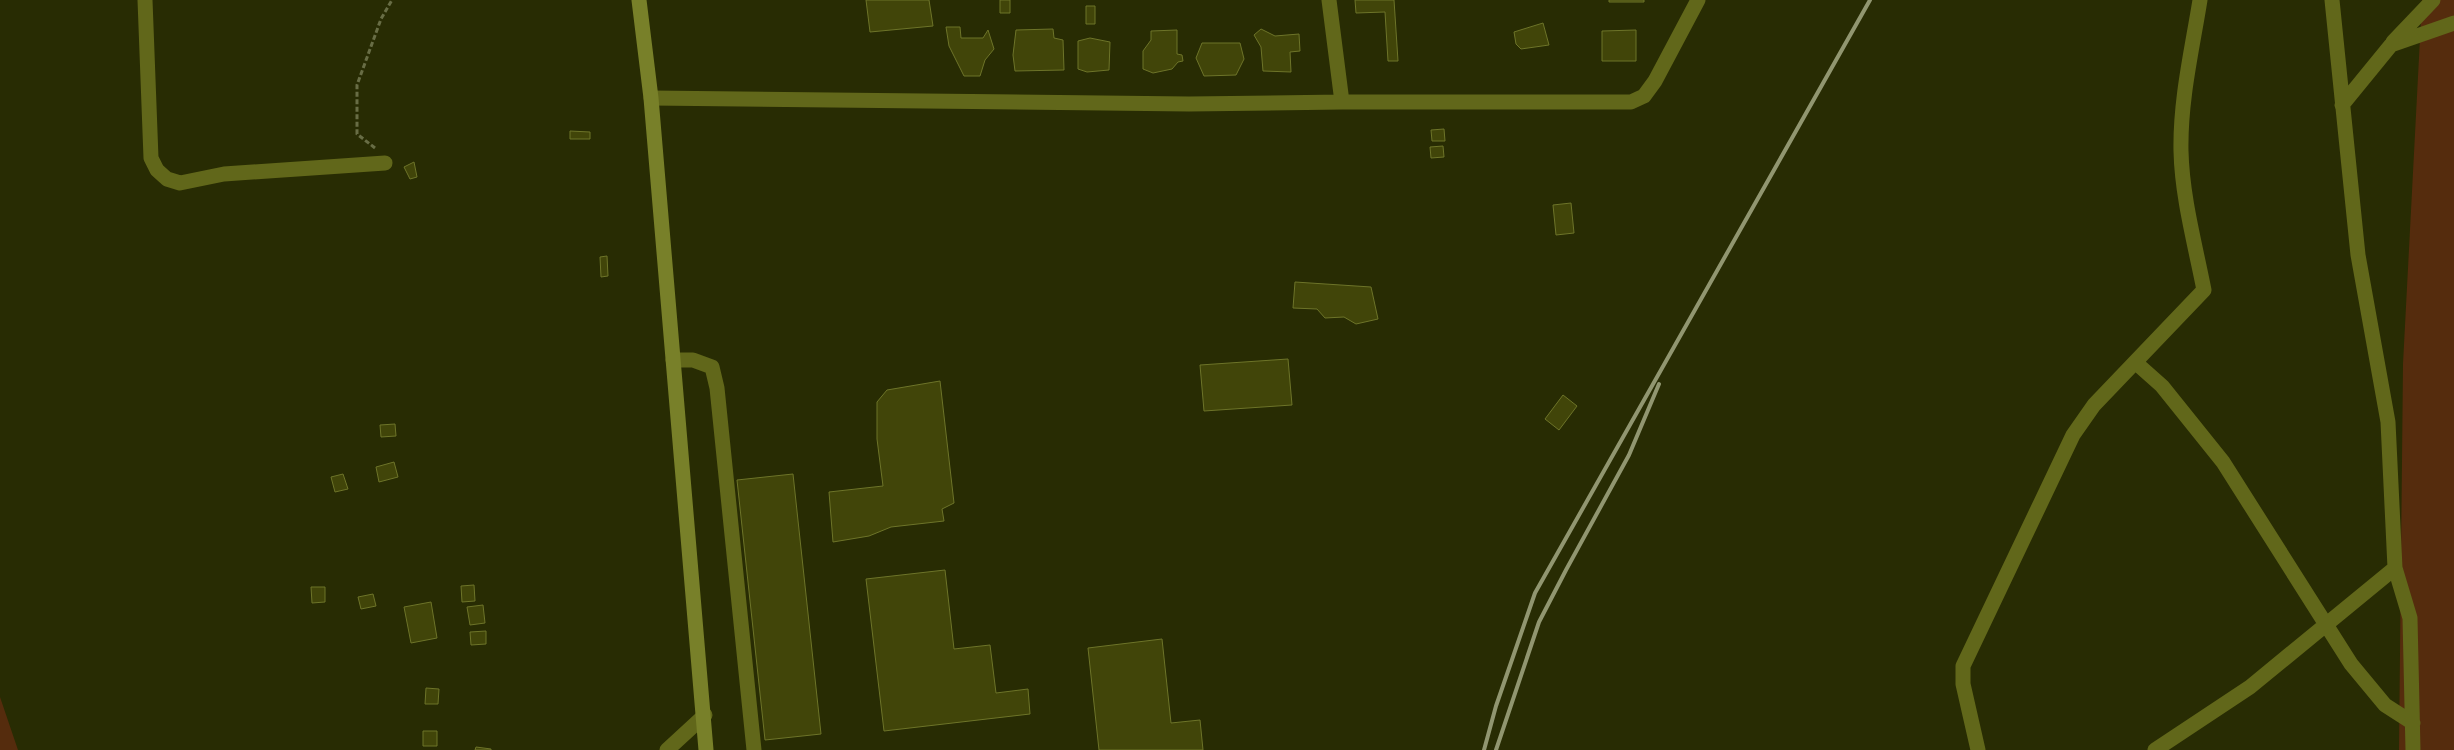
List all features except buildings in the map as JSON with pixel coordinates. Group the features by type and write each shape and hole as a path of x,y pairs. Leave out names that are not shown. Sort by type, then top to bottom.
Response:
{"main road":[{"path":"639,0 650,98 706,750"}],"street":[{"path":"145,0 151,158 157,170 167,179 180,183 224,174 385,163"},
{"path":"1329,0 1342,102"},
{"path":"650,98 1189,104 1632,102 1644,96 1656,81 1698,0"},
{"path":"1978,750 1963,684 1963,666 2073,435 2094,405 2204,290 2186,200 2181,152 2182,114 2200,0"},
{"path":"2332,0 2358,254 2388,422 2395,568 2410,618 2413,750"},
{"path":"2342,105 2391,45 2433,0"},
{"path":"2391,45 2454,23"},
{"path":"673,360 693,360 712,367 717,388 754,750"},
{"path":"2135,362 2162,386 2222,462 2351,664 2385,705 2413,723"},
{"path":"2155,750 2250,687 2395,568"},
{"path":"667,750 704,715"}],"path":[{"path":"385,163 375,147 357,134 357,85 381,19 392,0"}],"shaded area":[{"path":"2422,0 2454,0 2454,750 2399,750 2403,364"},
{"path":"0,697 18,750 0,750"}],"railway":[{"path":"1484,750 1496,706 1535,593 1870,0"},
{"path":"1496,750 1539,622 1629,455 1659,384"}]}
